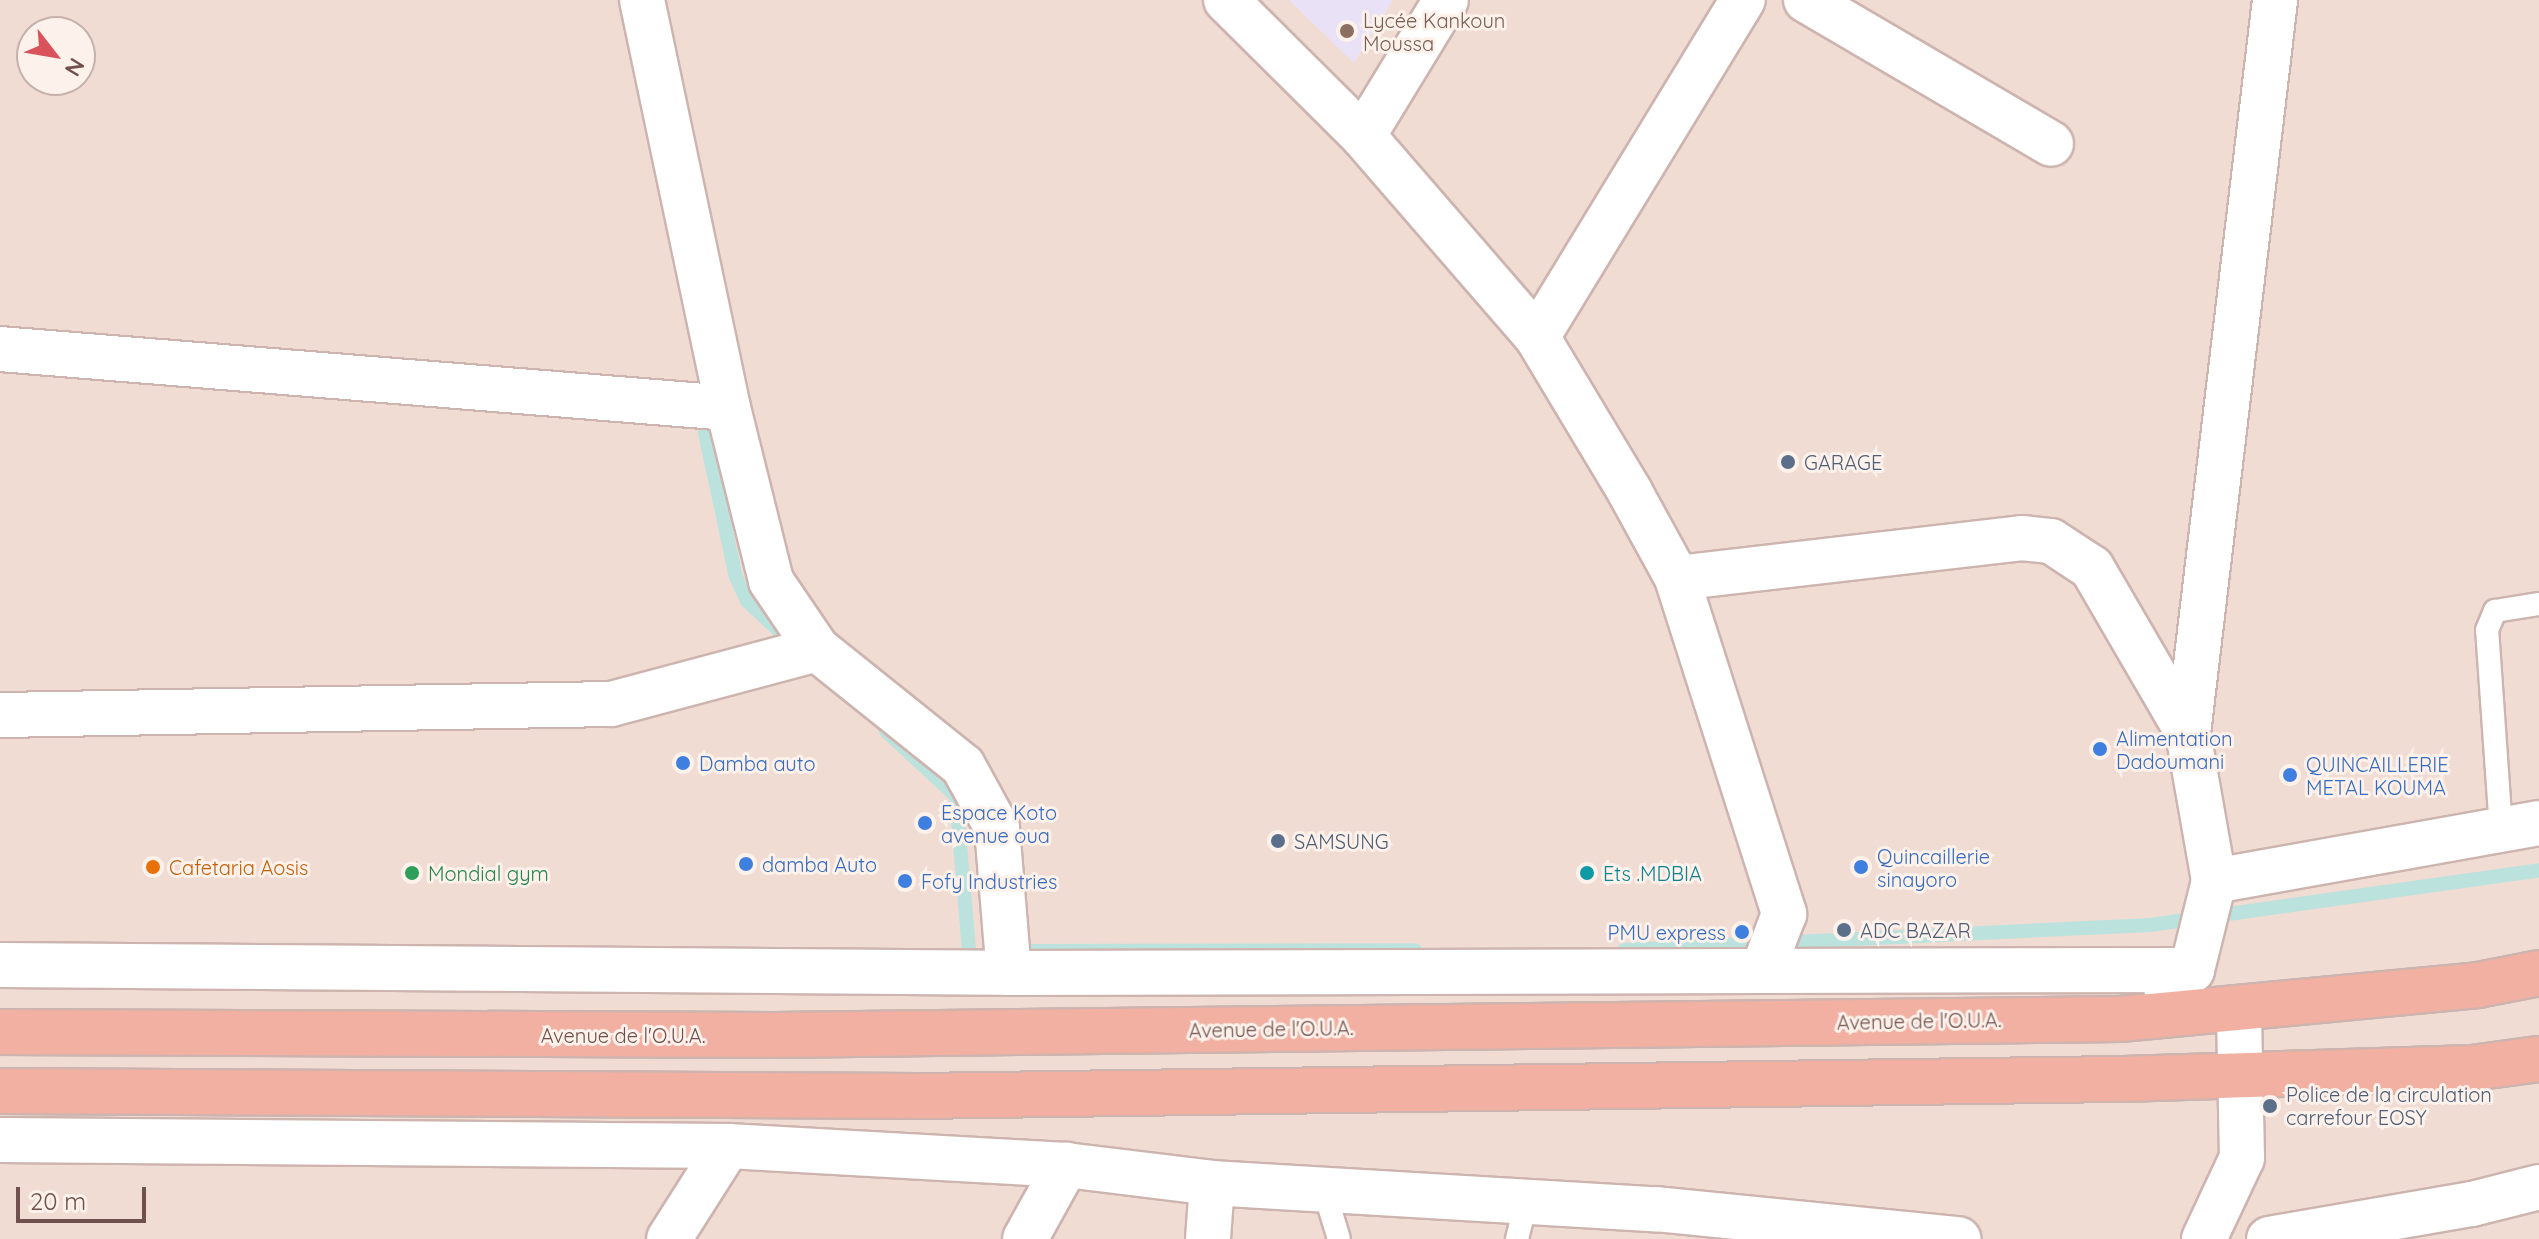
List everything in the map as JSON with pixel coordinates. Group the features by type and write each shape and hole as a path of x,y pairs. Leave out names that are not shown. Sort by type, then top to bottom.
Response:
{"highway":[{"name":"Avenue de l'O.U.A.","path":"0,1032 774,1035 2107,1019 2478,985 2539,973"},
{"path":"0,1091 916,1096 2241,1074 2472,1068 2539,1059"}],"street":[{"path":"642,0 728,408 771,581 817,649 963,766 997,828 1009,973"},
{"path":"1226,0 1363,136 1537,337 1677,578 1784,914 1764,967"},
{"path":"1363,136 1446,0"},
{"path":"1537,337 1743,0"},
{"path":"1806,0 2051,144"},
{"path":"2107,1019 2192,970 2214,881 2188,733 2275,0"},
{"path":"0,349 728,408"},
{"path":"1677,578 2022,538 2051,541 2092,568 2188,733"},
{"path":"0,715 611,704 817,649"},
{"path":"2214,881 2520,826"},
{"path":"0,965 1009,973 1764,967 2192,970 2239,1009 2242,1158 2204,1239"},
{"path":"0,1140 728,1146 1066,1165 1212,1183 1324,1190 1521,1220 1959,1239"},
{"path":"669,1239 728,1146"},
{"path":"1025,1239 1066,1165"},
{"path":"1208,1239 1212,1183"},
{"path":"2286,1238 2539,1187"}],"lane":[{"path":"2520,826 2487,630 2495,611 2539,604"},
{"path":"1324,1190 1339,1239"}],"shaded area":[{"path":"0,0 2539,0 2539,1239 0,1239"},
{"name":"Lycée Kankoun Moussa","path":"1289,0 1393,0 1354,63"}],"waterway":[{"path":"705,433 736,577 747,601 789,640"},
{"path":"886,731 956,796 969,951"},
{"path":"1624,950 2150,925 2539,870"},
{"path":"1012,951 1415,950"}],"place":[{"name":"Lycée Kankoun Moussa","path":"1347,31"},
{"name":"GARAGE","path":"1788,462"},
{"name":"Alimentation Dadoumani","path":"2100,749"},
{"name":"Damba auto","path":"683,763"},
{"name":"QUINCAILLERIE METAL KOUMA","path":"2290,775"},
{"name":"Espace Koto avenue oua","path":"925,823"},
{"name":"SAMSUNG","path":"1278,841"},
{"name":"damba Auto","path":"746,864"},
{"name":"Cafetaria Aosis","path":"153,867"},
{"name":"Quincaillerie sinayoro","path":"1861,867"},
{"name":"Mondial gym","path":"412,873"},
{"name":"Ets .MDBIA","path":"1587,873"},
{"name":"Fofy Industries","path":"905,881"},
{"name":"ADC BAZAR","path":"1844,930"},
{"name":"PMU express","path":"1742,932"},
{"name":"Police de la circulation carrefour EOSY","path":"2270,1106"}]}
